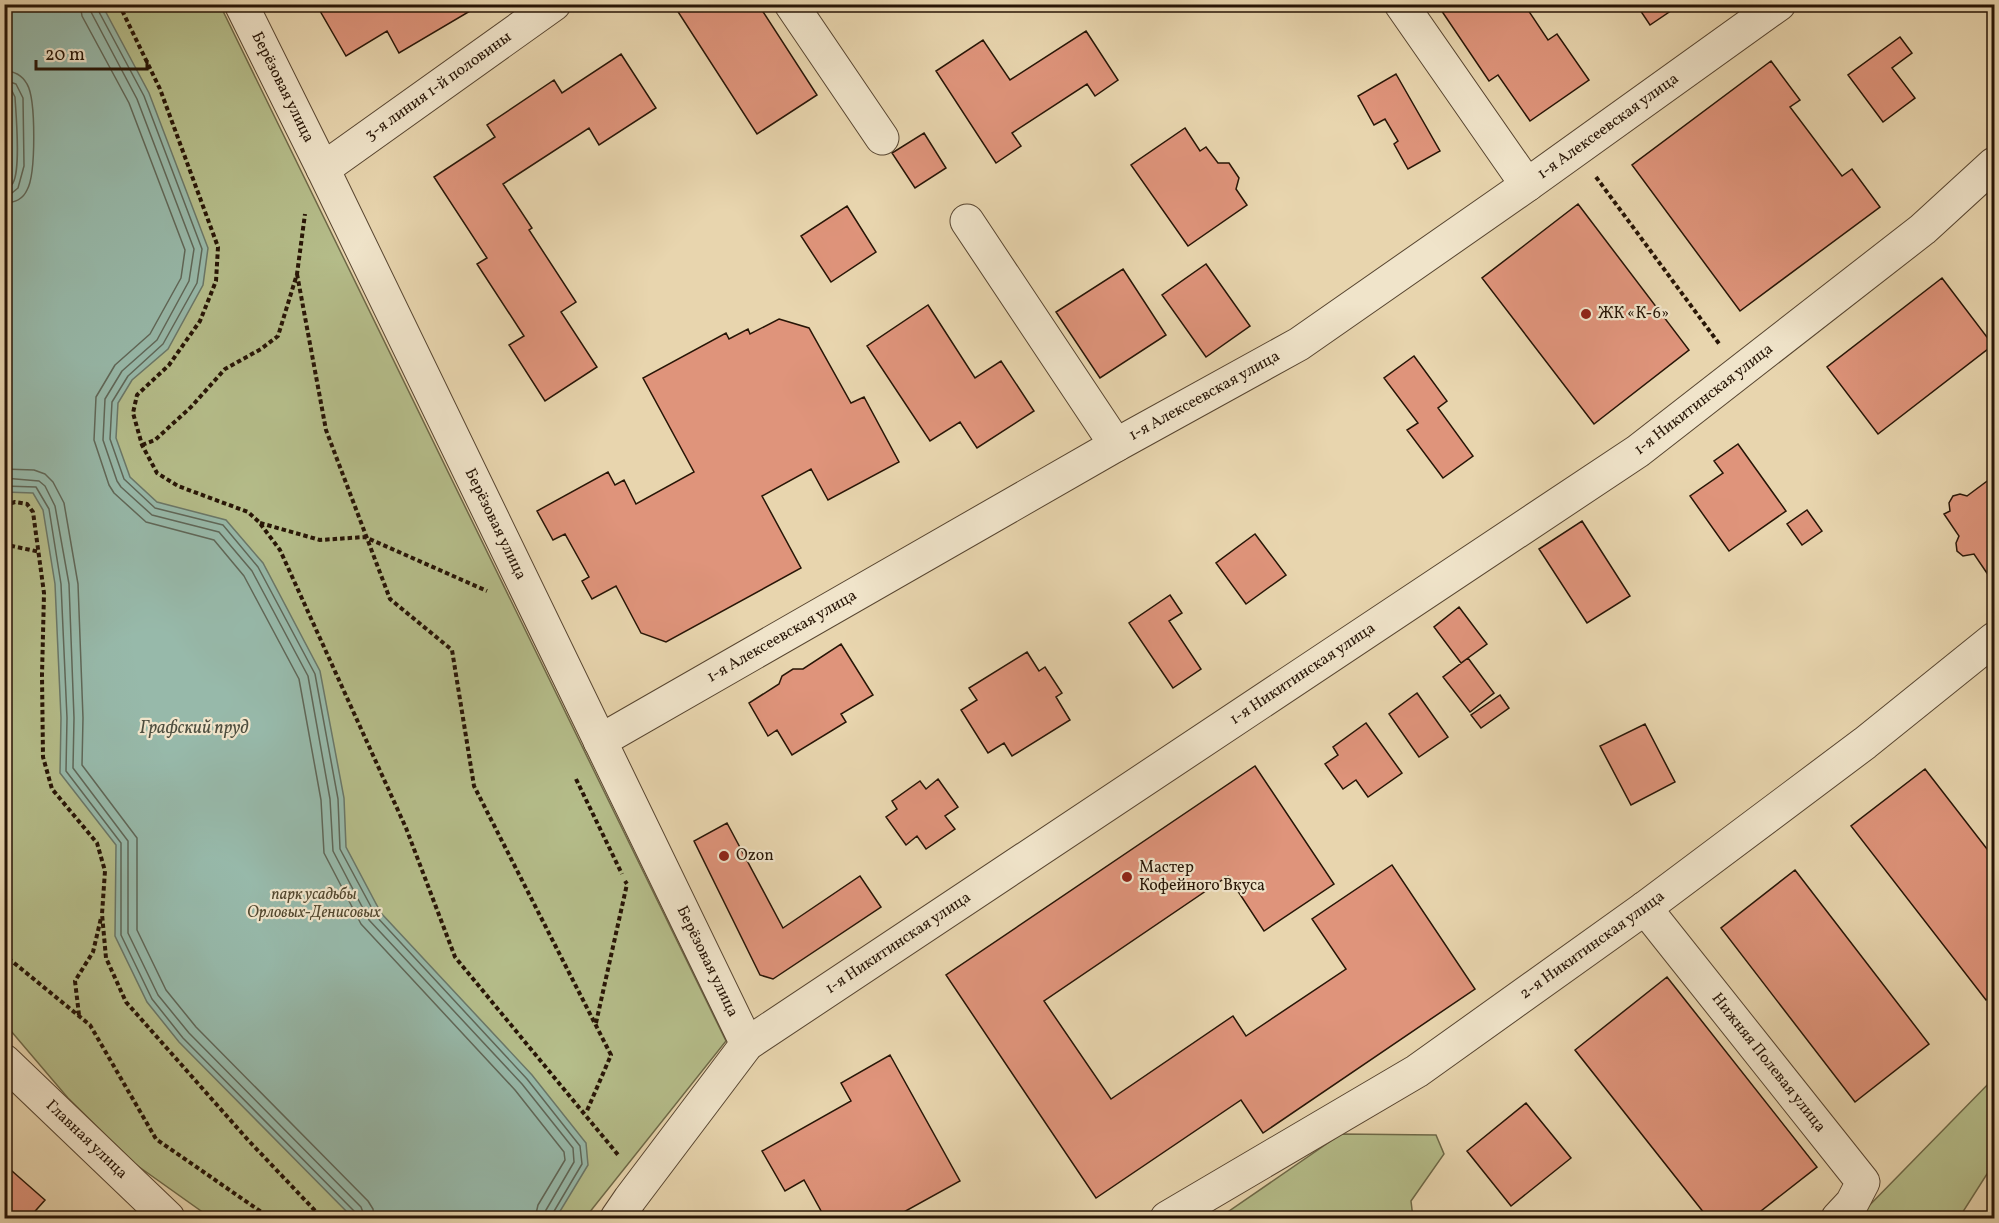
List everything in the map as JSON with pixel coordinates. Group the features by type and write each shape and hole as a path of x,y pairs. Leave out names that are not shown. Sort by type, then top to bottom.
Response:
{"street":[{"name":"Берёзовая улица","path":"241,4 747,1044"},
{"name":"3-я линия 1-й половины","path":"323,169 554,4"},
{"path":"791,4 882,138"},
{"path":"1401,4 1527,185"},
{"name":"1-я Алексеевская улица","path":"600,741 1116,445 1299,344 1527,185 1779,4"},
{"name":"1-я Никитинская улица","path":"623,1208 747,1044 1638,451 1923,229 1995,164"},
{"path":"967,221 1116,445"},
{"name":"2-я Никитинская улица","path":"1167,1218 1417,1071 1645,908 1865,743 1995,639"},
{"name":"Нижняя Полевая улица","path":"1645,908 1863,1182 1852,1203 1838,1218"},
{"name":"Главная улица","path":"4,1061 168,1218"}],"path":[{"path":"119,4 160,88 218,247 216,282 200,321 169,365 137,395 133,414 142,445 157,473 178,486 248,512 259,522 280,550 396,806 455,957 615,1150"},
{"path":"1576,150 1740,372"},
{"path":"142,445 155,440 191,407 225,369 261,349 278,336 297,274 326,430 365,537 390,599 452,650 474,786 611,1055 586,1113"},
{"path":"4,506 15,502 27,504 33,512 44,593 42,675 44,757 52,789 97,843 105,871 102,914 106,958 126,1002 248,1140 322,1218"},
{"path":"259,522 320,540 365,537 491,593"},
{"path":"4,550 12,546 40,552"},
{"path":"573,773 627,885 596,1024"},
{"path":"79,1016 75,981 93,952 102,914"},
{"path":"4,952 8,958 90,1025 156,1139 270,1218"}],"green space":[{"name":"парк усадьбы Орловых-Денисовых","path":"5,5 220,5 726,1041 585,1218 211,1218 135,1164 68,1098 5,1024 4,193 11,164 9,98 5,88"},
{"path":"1994,1078 1994,1163 1959,1218 1857,1218"},
{"path":"1341,1134 1436,1135 1444,1154 1411,1201 1413,1218 1219,1218"}],"water":[{"name":"Графский пруд","path":"5,4 102,5 149,93 208,248 203,285 168,349 132,380 118,403 116,438 130,477 157,502 226,520 263,563 320,671 344,798 346,847 381,913 532,1075 586,1143 588,1165 556,1218 353,1218 179,1042 147,1002 115,936 116,845 60,773 61,718 55,584 43,510 33,493 5,492 4,193 11,164 9,98 4,88"}],"building":[{"path":"316,4 482,4 399,53 387,31 346,56"},
{"path":"673,4 758,4 817,95 757,134"},
{"path":"1437,4 1524,4 1548,40 1557,34 1589,80 1530,121 1498,75 1489,81"},
{"path":"1636,4 1681,4 1650,25"},
{"path":"1086,31 1118,80 1095,96 1087,84 1012,133 1021,146 996,163 936,71 983,40 1010,80"},
{"path":"1900,37 1912,53 1892,68 1915,98 1883,122 1848,75"},
{"path":"621,54 656,108 599,145 589,128 503,184 532,228 529,230 576,302 561,312 597,367 545,401 509,345 524,336 477,264 487,258 434,177 495,137 487,125 554,80 562,93"},
{"path":"1771,61 1800,100 1790,107 1842,176 1852,169 1880,207 1740,311 1632,165"},
{"path":"1396,74 1440,151 1408,169 1394,144 1398,141 1385,119 1374,125 1358,96"},
{"path":"1185,128 1200,151 1206,147 1218,163 1229,163 1239,178 1236,189 1247,205 1188,246 1131,165"},
{"path":"924,133 946,168 915,188 892,153"},
{"name":"ЖК «К-6»","path":"1578,204 1689,350 1594,424 1482,278"},
{"path":"847,206 876,252 831,282 801,236"},
{"path":"1206,264 1250,326 1206,357 1162,295"},
{"path":"1123,269 1166,335 1100,378 1056,312"},
{"path":"1942,278 1993,345 1878,434 1827,367"},
{"path":"928,305 975,378 1001,361 1034,411 977,448 960,422 930,441 867,346"},
{"path":"779,319 809,328 851,403 864,397 899,462 828,500 811,469 762,496 801,568 666,642 641,633 616,586 592,599 582,581 589,577 565,534 553,540 537,511 608,472 615,485 624,480 636,504 694,472 643,378 726,333 729,339 748,329 750,334"},
{"path":"1414,356 1447,401 1438,408 1473,456 1443,478 1407,430 1418,423 1384,378"},
{"path":"1738,444 1786,511 1729,551 1690,496 1723,473 1714,461"},
{"path":"1994,476 1993,582 1974,554 1963,556 1957,551 1956,543 1959,536 1944,514 1950,511 1949,503 1953,496 1960,494 1967,496"},
{"path":"1807,510 1822,531 1802,545 1787,524"},
{"path":"1582,521 1630,596 1587,623 1539,549"},
{"path":"1255,534 1286,575 1246,604 1216,563"},
{"path":"1170,595 1182,613 1169,621 1201,669 1173,688 1129,623"},
{"path":"1459,607 1487,644 1461,663 1434,627"},
{"path":"841,644 873,695 841,714 846,722 792,755 777,730 768,736 749,703 779,684 782,676 793,669 803,669"},
{"path":"1027,652 1039,671 1045,667 1062,693 1056,697 1070,720 1012,756 1004,743 988,753 961,710 977,700 969,688"},
{"path":"1468,658 1494,693 1470,712 1443,677"},
{"path":"1417,693 1448,737 1419,757 1389,714"},
{"path":"1500,695 1509,708 1481,728 1471,715"},
{"path":"1366,723 1402,773 1368,797 1356,780 1343,789 1325,764 1338,755 1333,747"},
{"path":"1645,724 1675,782 1631,805 1600,746"},
{"path":"1255,766 1334,884 1264,931 1228,876 1044,1001 1111,1099 1233,1016 1246,1036 1346,969 1312,919 1392,865 1475,989 1263,1133 1241,1100 1096,1198 946,975"},
{"path":"1925,769 1994,858 1994,994 1986,1000 1851,826"},
{"path":"938,779 958,807 945,816 955,829 926,849 917,836 906,845 886,817 897,809 892,801 920,781 926,789"},
{"path":"727,823 783,928 860,876 881,907 773,979 760,975 694,841"},
{"path":"1795,870 1929,1044 1855,1102 1721,928"},
{"path":"1667,977 1817,1167 1752,1218 1708,1218 1575,1050"},
{"path":"890,1055 960,1181 893,1218 825,1218 804,1180 785,1191 762,1151 851,1101 841,1083"},
{"path":"1526,1103 1571,1158 1511,1206 1467,1151"},
{"path":"4,1164 45,1200 29,1218 4,1218"}],"place":[{"name":"ЖК «К-6»","path":"1586,314"},
{"name":"Ozon","path":"724,856"},
{"name":"Мастер Кофейного Вкуса","path":"1127,877"}]}
